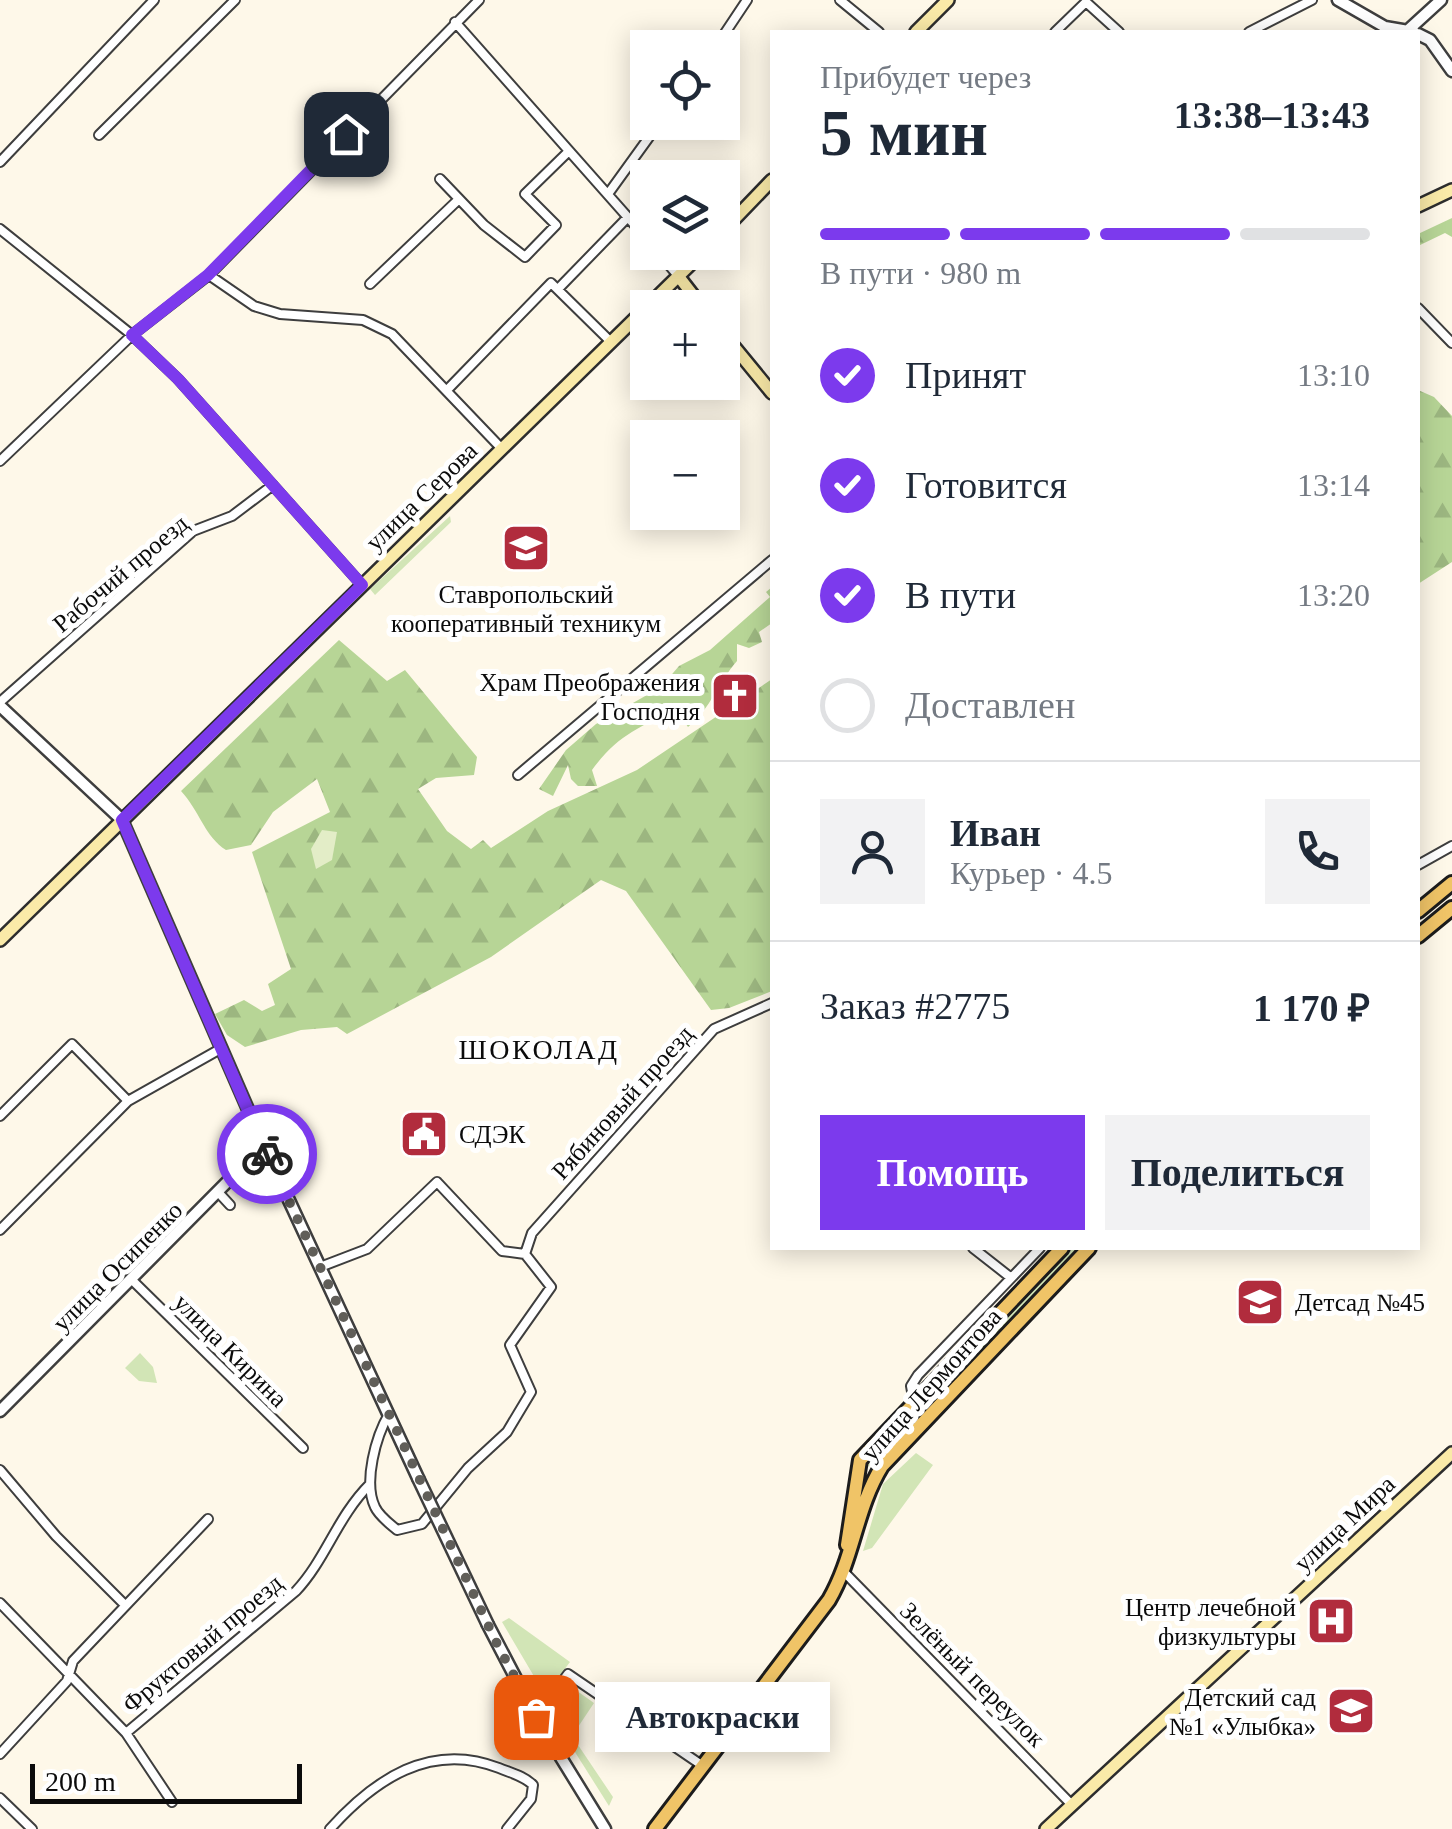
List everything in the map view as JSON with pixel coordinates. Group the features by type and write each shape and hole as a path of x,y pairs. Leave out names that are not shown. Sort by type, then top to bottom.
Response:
{"main road":[{"path":"918,30 948,0"},
{"path":"740,213 770,182"},
{"path":"1420,205 1452,190"},
{"name":"улица Серова","path":"0,940 686,270"},
{"path":"679,278 689,290"},
{"path":"740,354 770,390"},
{"path":"1420,909 1452,882"},
{"path":"1420,934 1452,908"},
{"name":"улица Лермонтова","path":"844,1572 856,1471 868,1450 1060,1250"},
{"name":"улица Лермонтова","path":"655,1829 823,1610 844,1572 864,1503 882,1466 1087,1250"},
{"path":"868,1450 864,1469 882,1466"},
{"name":"улица Мира","path":"1046,1829 1452,1453"}],"street":[{"path":"0,162 154,0"},
{"path":"100,136 235,0"},
{"path":"0,462 132,335 208,275 479,0"},
{"path":"727,30 747,0"},
{"path":"840,0 877,30"},
{"path":"1253,30 1312,0"},
{"path":"1338,0 1385,27 1401,30"},
{"path":"1414,30 1441,0"},
{"path":"1056,30 1086,2 1116,30"},
{"path":"455,22 630,219"},
{"path":"1420,36 1430,40 1452,71"},
{"path":"608,194 647,140"},
{"path":"440,179 458,200 525,257 556,225 525,194 570,150"},
{"path":"370,284 458,200"},
{"path":"558,289 628,217"},
{"path":"0,229 132,335 178,379 362,585"},
{"path":"673,270 679,278"},
{"path":"208,275 254,306 280,314 363,320 392,334 502,450"},
{"path":"448,389 552,283 611,342"},
{"path":"1420,310 1452,343"},
{"name":"Рабочий проезд","path":"2,710 193,531 232,516 273,485"},
{"path":"518,774 770,562"},
{"path":"2,710 122,820 266,1153 488,1626 536,1717 606,1829"},
{"path":"1420,865 1452,846"},
{"name":"Рябиновый проезд","path":"524,1254 532,1233 714,1029 770,1004"},
{"path":"0,1116 72,1044 128,1101"},
{"path":"0,1230 128,1101 222,1048"},
{"name":"улица Осипенко","path":"0,1412 218,1192 266,1153"},
{"path":"320,1266 367,1248 437,1182 502,1252 524,1254 551,1286 510,1345 531,1392 507,1432 468,1468 422,1524 409,1530 398,1530 386,1520 375,1507 370,1484 380,1429 389,1414"},
{"path":"218,1192 230,1205"},
{"path":"975,1250 1010,1278"},
{"path":"914,1403 911,1386 918,1376 1038,1250"},
{"name":"улица Кирина","path":"132,1279 302,1448"},
{"path":"0,1470 56,1536 125,1606"},
{"name":"Фруктовый проезд","path":"126,1733 296,1591 308,1578 334,1528 370,1484"},
{"path":"0,1754 67,1682 68,1671 125,1606 208,1519"},
{"name":"Зелёный переулок","path":"844,1572 1072,1805"},
{"path":"0,1603 126,1733 172,1802"},
{"path":"536,1717 568,1674 702,1766"},
{"path":"330,1829 363,1792 399,1770 430,1762 476,1760 532,1785 531,1798 507,1829"},
{"path":"0,1798 32,1829"}],"green space":[{"path":"1452,218 1452,237 1445,233 1420,245 1420,233"},
{"path":"1420,391 1434,397 1452,416 1452,562 1420,583"},
{"path":"450,516 451,522 375,595 370,589"},
{"path":"770,597 770,624 759,632 762,642 749,648 737,644 737,661 688,727 675,708 611,748 592,770 597,786 578,786 571,779 568,765 553,796 539,789 566,750 596,724 661,687 679,666 710,650"},
{"path":"339,640 387,681 405,670 477,757 474,775 436,778 418,789 447,831 471,849 483,840 491,848 548,811 637,770 770,680 770,992 729,1008 711,1010 626,891 601,880 491,957 347,1034 337,1027 301,1030 245,1047 227,1035 215,1014 244,1000 262,1011 275,1005 268,984 291,969 252,852 330,812 317,779 273,812 251,845 226,850 213,838 181,791"},
{"path":"322,830 337,832 332,860 316,869 311,849"},
{"path":"1071,1250 1077,1250 868,1467"},
{"path":"140,1353 153,1367 157,1383 139,1381 125,1368"},
{"path":"916,1453 933,1465 872,1548 863,1551 883,1484"},
{"path":"509,1618 570,1662 545,1695 502,1622"},
{"path":"570,1686 594,1703 572,1736 613,1797 609,1806 551,1714"}],"way so far":[{"path":"267,1154 496,1642 536,1717"}],"place":[{"name":"Ставропольский кооперативный техникум","path":"526,548"},
{"name":"Храм Преображения Господня","path":"735,696"},
{"name":"СДЭК","path":"424,1134"},
{"name":"Детсад №45","path":"1260,1302"},
{"name":"Центр лечебной физкультуры","path":"1331,1621"},
{"name":"Детский сад №1 «Улыбка»","path":"1351,1711"},
{"name":"Автокраски","path":"536,1717"}],"district":[{"name":"ШОКОЛАД","path":"539,1049"}],"route":[{"path":"267,1154 122,820 362,585 178,379 132,335 208,275 346,134"}]}
